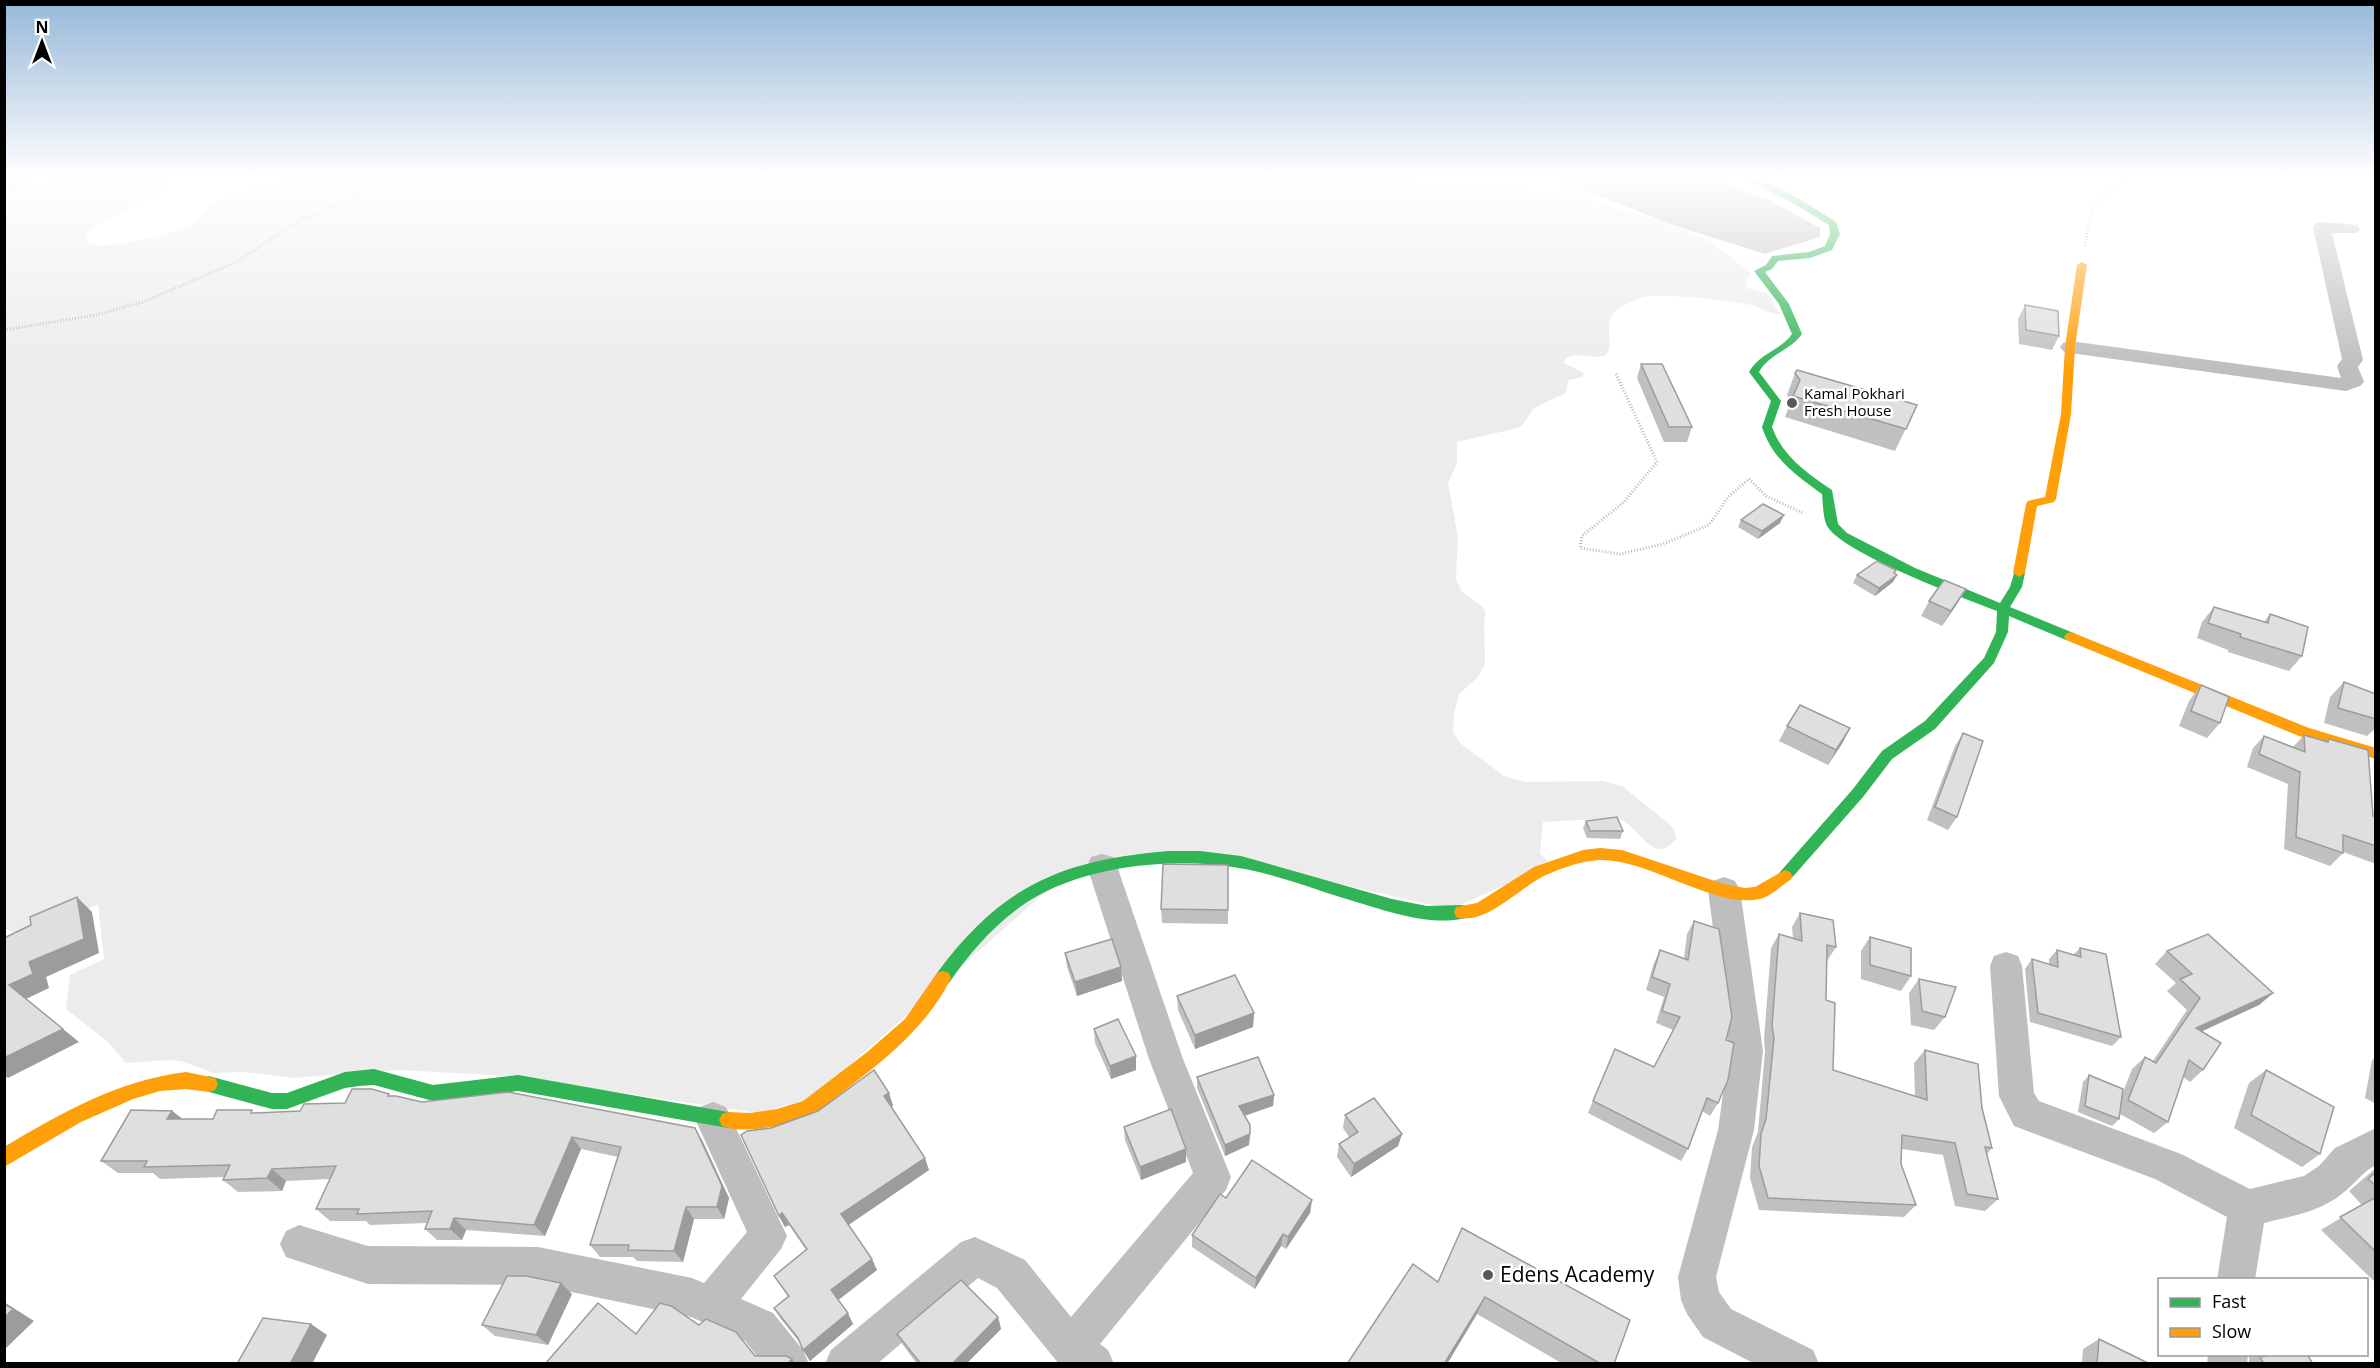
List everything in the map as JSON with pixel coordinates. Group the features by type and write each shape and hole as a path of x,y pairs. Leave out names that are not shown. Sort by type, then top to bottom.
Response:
{"street":[{"path":"1831,243 1829,248 1816,254 1775,258 1769,267 1759,271 1784,304 1797,334 1793,343 1761,359 1754,372 1776,402 1766,425 1772,444 1828,493 1833,527 1845,538 1885,560 1981,597 2003,609 2304,732 2376,754"},
{"path":"2070,347 2346,385 2353,382 2347,366 2353,360 2326,243"},
{"path":"4,1158 99,1105 149,1085 177,1080 199,1081 272,1101 287,1101 345,1080 374,1077 433,1094 518,1083 713,1119 750,1121 808,1108 872,1059 911,1024 957,958 993,918 1017,901 1055,881 1102,866 1135,860 1158,858 1230,860 1411,910 1435,914 1480,909 1539,871 1582,856 1600,854 1622,856 1724,890 1745,894 1758,893 1774,885 1790,872 1858,793 1887,755 1930,725 1989,660 2002,632 2003,609 2016,587 2032,504 2050,499 2066,414 2070,347 2082,264"},
{"path":"845,1364 975,1256 1011,1274 1082,1356 1213,1177 1166,1059 1102,866"},
{"path":"1724,890 1746,1051 1736,1130 1697,1276 1701,1300 1717,1323 1799,1364"},
{"path":"2006,966 2017,1096 2027,1114 2127,1150 2223,1192 2247,1208 2312,1194 2332,1179 2348,1161 2376,1145"},
{"path":"711,1306 768,1236 713,1119"},
{"path":"2236,1278 2247,1208"},
{"path":"299,1244 368,1265 538,1266 692,1298 759,1327 789,1364"}],"path":[{"path":"4,330 96,315 143,302 236,262 265,243"},
{"path":"2082,264 2085,243"},
{"path":"1616,374 1632,401 1642,435 1657,462 1624,502 1582,536 1580,548 1620,554 1663,544 1709,525 1729,496 1749,479 1766,496 1810,516 1845,538"}],"shaded area":[{"path":"4,243 108,245 123,243 1712,243 1751,274 1746,281 1747,288 1768,294 1780,314 1750,305 1709,299 1653,296 1628,303 1611,317 1609,346 1606,355 1595,357 1575,355 1565,359 1564,363 1584,373 1582,377 1568,380 1566,393 1534,408 1518,428 1457,442 1457,463 1448,483 1458,537 1456,579 1462,592 1483,607 1486,613 1484,620 1485,664 1478,677 1459,694 1454,714 1453,731 1460,743 1504,776 1525,782 1603,781 1622,786 1674,830 1676,839 1667,847 1660,849 1653,847 1625,822 1617,818 1543,822 1540,853 1551,865 1450,909 1203,853 1070,870 813,1098 758,1113 509,1076 399,1070 293,1078 243,1072 214,1073 181,1061 126,1063 107,1041 66,1009 70,975 104,959 98,905 15,934 5,928"},
{"path":"1730,243 1801,243 1765,254"}],"building":[{"path":"2025,305 2058,311 2059,336 2026,330"},
{"path":"1641,364 1662,364 1692,427 1669,427"},
{"path":"1797,370 1917,405 1906,429 1793,396 1800,380 1795,373"},
{"path":"1763,504 1784,515 1762,531 1741,520"},
{"path":"1877,561 1896,570 1894,573 1897,575 1879,588 1857,575"},
{"path":"1944,580 1966,589 1951,611 1929,601"},
{"path":"2214,607 2268,623 2270,614 2308,627 2302,656 2240,637 2241,634 2208,623"},
{"path":"2344,682 2376,694 2376,719 2338,708"},
{"path":"2201,685 2229,697 2220,723 2191,711"},
{"path":"1800,705 1850,728 1836,750 1787,726"},
{"path":"1963,733 1983,741 1957,817 1935,807"},
{"path":"2304,735 2328,742 2329,739 2368,750 2373,816 2376,817 2376,846 2343,835 2343,853 2296,837 2300,772 2259,754 2264,736 2305,752"},
{"path":"1617,817 1623,831 1590,831 1586,821"},
{"path":"1163,864 1228,865 1228,910 1161,909"},
{"path":"77,897 84,939 29,962 33,974 9,985 63,1029 4,1058 4,938 31,925 30,917"},
{"path":"1800,913 1833,920 1836,947 1827,945 1826,1000 1835,1003 1833,1070 1927,1100 1925,1050 1978,1064 1982,1108 1992,1148 1985,1147 1998,1199 1967,1194 1955,1143 1902,1135 1901,1164 1916,1205 1768,1198 1759,1166 1774,1038 1772,1026 1779,934 1802,941"},
{"path":"1694,921 1719,929 1732,1017 1726,1040 1734,1043 1728,1080 1718,1103 1707,1098 1688,1149 1593,1101 1615,1049 1654,1067 1680,1017 1662,1011 1670,984 1652,977 1660,950 1688,960"},
{"path":"2208,934 2273,993 2196,1028 2221,1043 2203,1070 2189,1060 2168,1122 2128,1100 2145,1057 2156,1063 2200,998 2180,979 2192,974 2167,951"},
{"path":"1870,937 1911,948 1911,976 1870,965"},
{"path":"1112,939 1121,967 1075,982 1065,953"},
{"path":"2080,948 2106,954 2121,1037 2038,1013 2032,959 2058,967 2057,950 2081,957"},
{"path":"1235,975 1254,1013 1195,1035 1177,996"},
{"path":"1919,979 1956,987 1945,1017 1922,1011"},
{"path":"1118,1019 1136,1056 1110,1066 1094,1029"},
{"path":"1258,1057 1274,1095 1239,1106 1250,1125 1250,1134 1225,1145 1197,1077"},
{"path":"874,1070 889,1093 884,1096 925,1158 841,1214 872,1259 831,1290 848,1313 803,1350 798,1338 774,1308 789,1296 774,1276 807,1249 782,1213 779,1216 741,1135 747,1131 771,1128 818,1111"},
{"path":"2266,1070 2334,1107 2320,1154 2251,1115"},
{"path":"2089,1075 2123,1089 2119,1119 2085,1106"},
{"path":"352,1089 372,1089 389,1094 388,1096 422,1102 508,1092 695,1128 722,1186 717,1207 686,1207 674,1251 628,1250 629,1245 590,1245 621,1147 572,1137 534,1225 454,1218 450,1229 425,1229 432,1211 357,1214 359,1209 316,1209 336,1166 272,1169 267,1178 223,1180 230,1165 144,1167 147,1161 101,1161 131,1110 172,1111 167,1119 213,1119 217,1110 252,1110 251,1113 300,1111 304,1104 345,1103"},
{"path":"1374,1098 1402,1134 1354,1164 1339,1144 1358,1132 1345,1115"},
{"path":"1171,1109 1186,1149 1140,1167 1124,1127"},
{"path":"1252,1160 1312,1200 1288,1237 1283,1234 1256,1278 1192,1235 1220,1194 1226,1198"},
{"path":"2376,1172 2376,1186 2368,1179"},
{"path":"2376,1197 2376,1252 2340,1217"},
{"name":"Edens Academy","path":"1462,1228 1630,1320 1614,1364 1601,1364 1485,1297 1444,1364 1347,1364 1413,1264 1438,1282"},
{"path":"507,1276 526,1276 561,1283 536,1335 482,1325"},
{"path":"961,1280 998,1317 952,1364 921,1364 897,1334"},
{"path":"598,1303 636,1334 660,1303 671,1306 699,1325 706,1319 736,1332 755,1356 786,1356 792,1359 787,1364 545,1364"},
{"path":"4,1304 13,1309 4,1318"},
{"path":"263,1318 311,1324 290,1364 237,1364"},
{"path":"2099,1339 2150,1364 2097,1364"},
{"path":"2308,1356 2313,1364 2264,1364 2260,1357"}],"traffic: fast":[{"path":"1831,243 1829,248 1810,255 1775,258 1769,267 1759,271 1784,304 1797,334 1787,345 1763,360 1754,372 1776,401 1767,427 1776,448 1791,465 1828,493 1832,525 1843,536 1911,571 2071,637"},
{"path":"1785,876 1858,793 1887,755 1930,725 1989,660 2002,632 2003,609 2016,587 2019,573"},
{"path":"943,978 979,932 1016,901 1043,886 1073,874 1137,860 1200,857 1229,860 1265,868 1392,906 1427,912 1462,912"},
{"path":"209,1084 272,1101 287,1101 345,1080 359,1078 374,1077 433,1093 518,1083 728,1120"}],"traffic: slow":[{"path":"2019,573 2032,504 2050,499 2066,414 2070,347 2082,265"},
{"path":"2071,637 2304,732 2376,754"},
{"path":"1462,912 1480,909 1539,871 1583,856 1600,854 1622,856 1724,890 1745,894 1758,893 1785,876"},
{"path":"728,1120 750,1121 777,1117 808,1108 872,1059 911,1024 943,978"},
{"path":"4,1158 75,1116 132,1091 160,1083 186,1080 209,1084"}],"place":[{"name":"Kamal Pokhari Fresh House","path":"1792,403"},
{"name":"Edens Academy","path":"1488,1275"}]}
